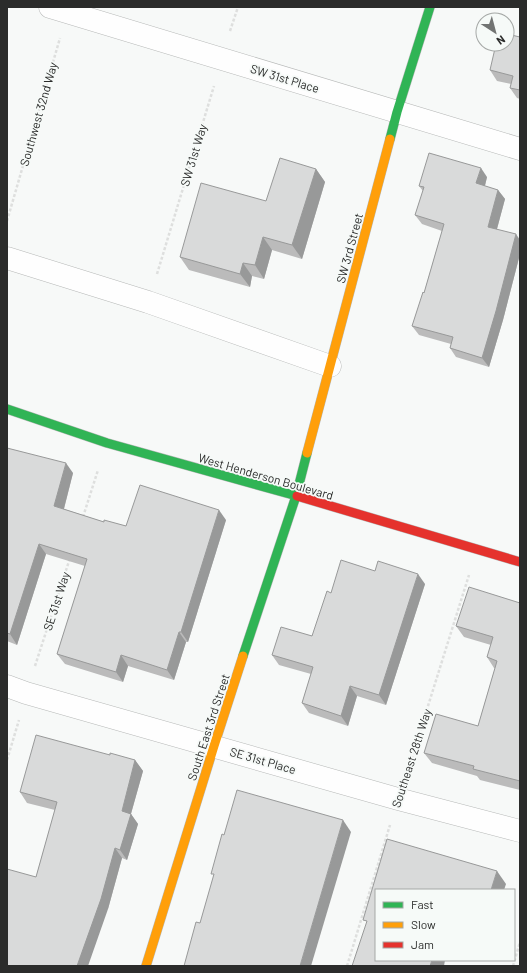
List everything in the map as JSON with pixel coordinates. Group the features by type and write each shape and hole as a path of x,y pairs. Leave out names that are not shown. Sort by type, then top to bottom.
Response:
{"street":[{"name":"SW 3rd Street","path":"296,496 397,112 430,7"},
{"name":"SW 31st Place","path":"59,10 520,149"},
{"path":"7,258 148,302 330,366"},
{"name":"West Henderson Boulevard","path":"7,409 107,443 296,496 520,562"},
{"name":"South East 3rd Street","path":"146,966 214,746 296,496"},
{"name":"SE 31st Place","path":"17,689 398,799 520,831"}],"path":[{"name":"SW 31st Way","path":"148,302 238,7"},
{"name":"Southwest 32nd Way","path":"7,221 59,10"},
{"path":"82,519 107,443"},
{"name":"Southeast 28th Way","path":"347,966 398,799 478,550"},
{"name":"SE 31st Way","path":"7,760 17,689 70,557"},
{"path":"515,959 520,942"}],"building":[{"path":"515,36 520,37 520,90 510,88 513,76 490,70 494,52 515,52"},
{"path":"429,153 481,168 476,183 498,190 488,227 516,234 482,358 450,348 453,337 412,326 423,292 424,293 444,224 415,215 424,187 419,186"},
{"path":"280,158 316,169 292,245 263,237 255,265 243,263 240,274 180,257 201,183 266,201"},
{"path":"7,448 66,463 54,506 104,522 104,520 126,526 140,485 219,510 181,632 179,632 167,670 121,655 116,672 57,654 87,559 39,544 10,634 7,633"},
{"path":"341,560 375,571 378,561 418,574 379,695 350,686 341,716 302,703 313,667 272,655 281,627 312,636 327,591 331,593"},
{"path":"469,587 520,603 520,781 473,769 474,766 424,753 436,714 478,726 497,661 487,657 493,637 456,626"},
{"path":"36,735 110,755 110,753 135,760 122,811 131,814 120,850 115,848 101,899 77,966 7,966 7,869 36,877 57,802 20,792"},
{"path":"237,790 343,820 300,966 184,966 196,922 200,923 214,874 211,874 222,834 224,835"},
{"path":"387,839 497,871 491,889 375,889 375,961 432,961 430,966 352,966 367,921 363,920"}],"traffic: fast":[{"path":"390,139 430,7"},
{"path":"7,409 107,443 297,496"},
{"path":"243,656 296,496 307,453"}],"traffic: slow":[{"path":"307,453 390,139"},
{"path":"146,966 243,656"}],"traffic: jam":[{"path":"297,496 520,562"}]}
